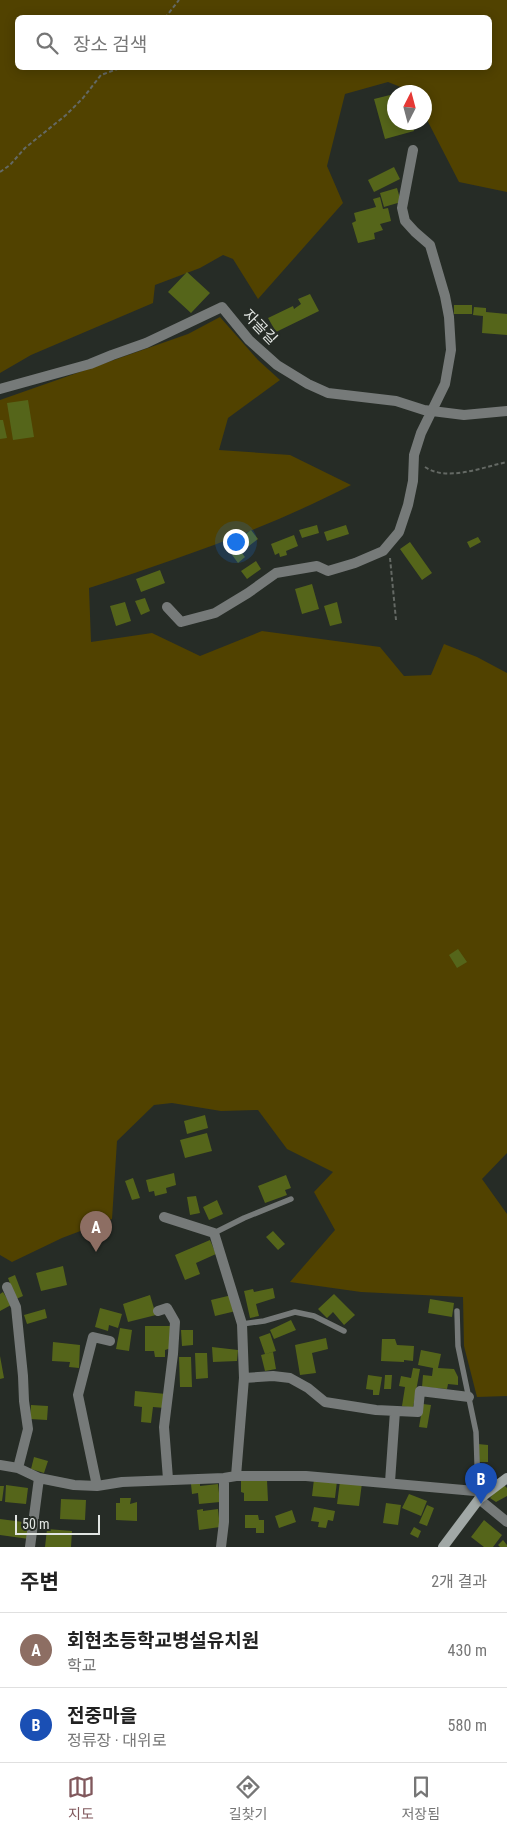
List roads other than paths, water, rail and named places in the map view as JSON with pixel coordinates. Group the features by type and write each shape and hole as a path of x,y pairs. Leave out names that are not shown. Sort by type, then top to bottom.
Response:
{"main road":[{"path":"444,1547 481,1494 507,1478"}],"street":[{"path":"167,607 180,622 215,613 248,594 276,573 317,566 328,571 355,564 383,551 399,532 408,504 413,481 414,459 421,433 445,384 451,350 450,326 445,296 430,245 405,221 402,208 413,150"},
{"name":"자골길","path":"0,390 90,364 146,343 222,307 249,340 277,365 308,384 328,393 396,401 424,410 464,415 507,411"},
{"path":"164,1217 214,1233 242,1324 244,1378 236,1476"},
{"path":"7,1287 16,1307 28,1429 18,1468"},
{"path":"158,1311 167,1308 175,1322 164,1427 168,1479"},
{"path":"97,1486 78,1395 93,1337 110,1341"},
{"path":"244,1378 273,1376 290,1378 308,1388 325,1402 395,1412 418,1412 420,1391 469,1397"},
{"path":"390,1482 395,1412"},
{"path":"0,1465 18,1468 39,1478 74,1485 97,1486 122,1482 236,1476 306,1476 390,1482 481,1494 507,1522"},
{"path":"30,1547 39,1478"},
{"path":"221,1547 224,1522 224,1478"}],"lane":[{"path":"214,1233 244,1218 291,1199"},
{"path":"457,1310 458,1346 476,1432 481,1494"},
{"path":"242,1324 264,1321 295,1312 314,1316 344,1331"}],"place":[{"name":"회현초등학교병설유치원","path":"96,1252"},
{"name":"전중마을","path":"481,1504"}]}
